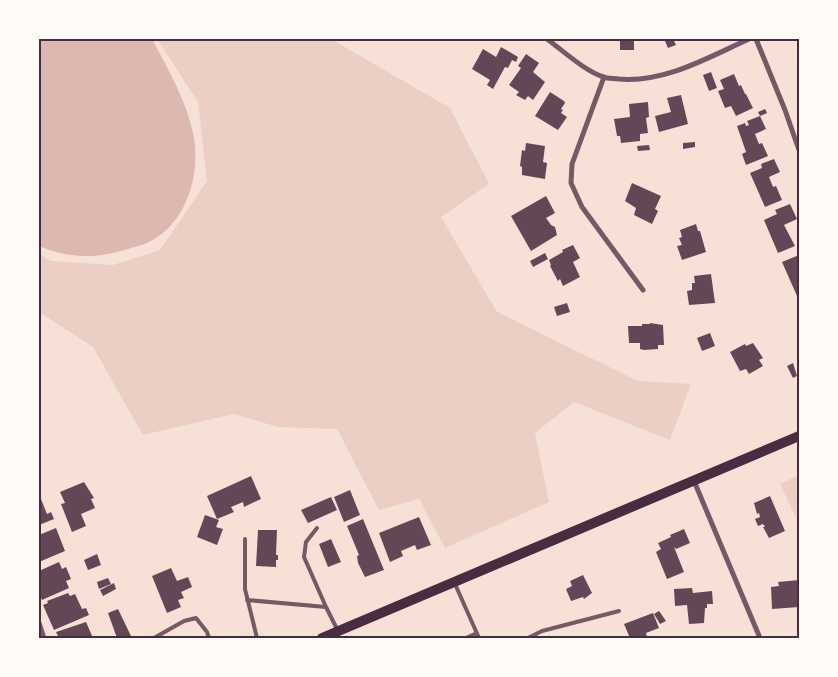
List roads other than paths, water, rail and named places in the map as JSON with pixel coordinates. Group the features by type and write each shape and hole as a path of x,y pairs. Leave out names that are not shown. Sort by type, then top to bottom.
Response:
{"main road":[{"path":"322,638 799,436"}],"street":[{"path":"547,39 584,67 604,78 626,79 662,75 750,39"},
{"path":"756,39 786,110 799,150"},
{"path":"604,78 572,164 571,183 576,198 582,207 643,290"},
{"path":"694,480 760,638"},
{"path":"39,623 44,638"}],"lane":[{"path":"317,528 306,542 304,558 338,631"},
{"path":"245,539 245,589 257,638"},
{"path":"454,582 479,638"},
{"path":"247,600 326,607"},
{"path":"528,638 542,631 619,611"},
{"path":"154,638 184,621 196,618 207,632 209,638"},
{"path":"466,638 477,633"}]}
